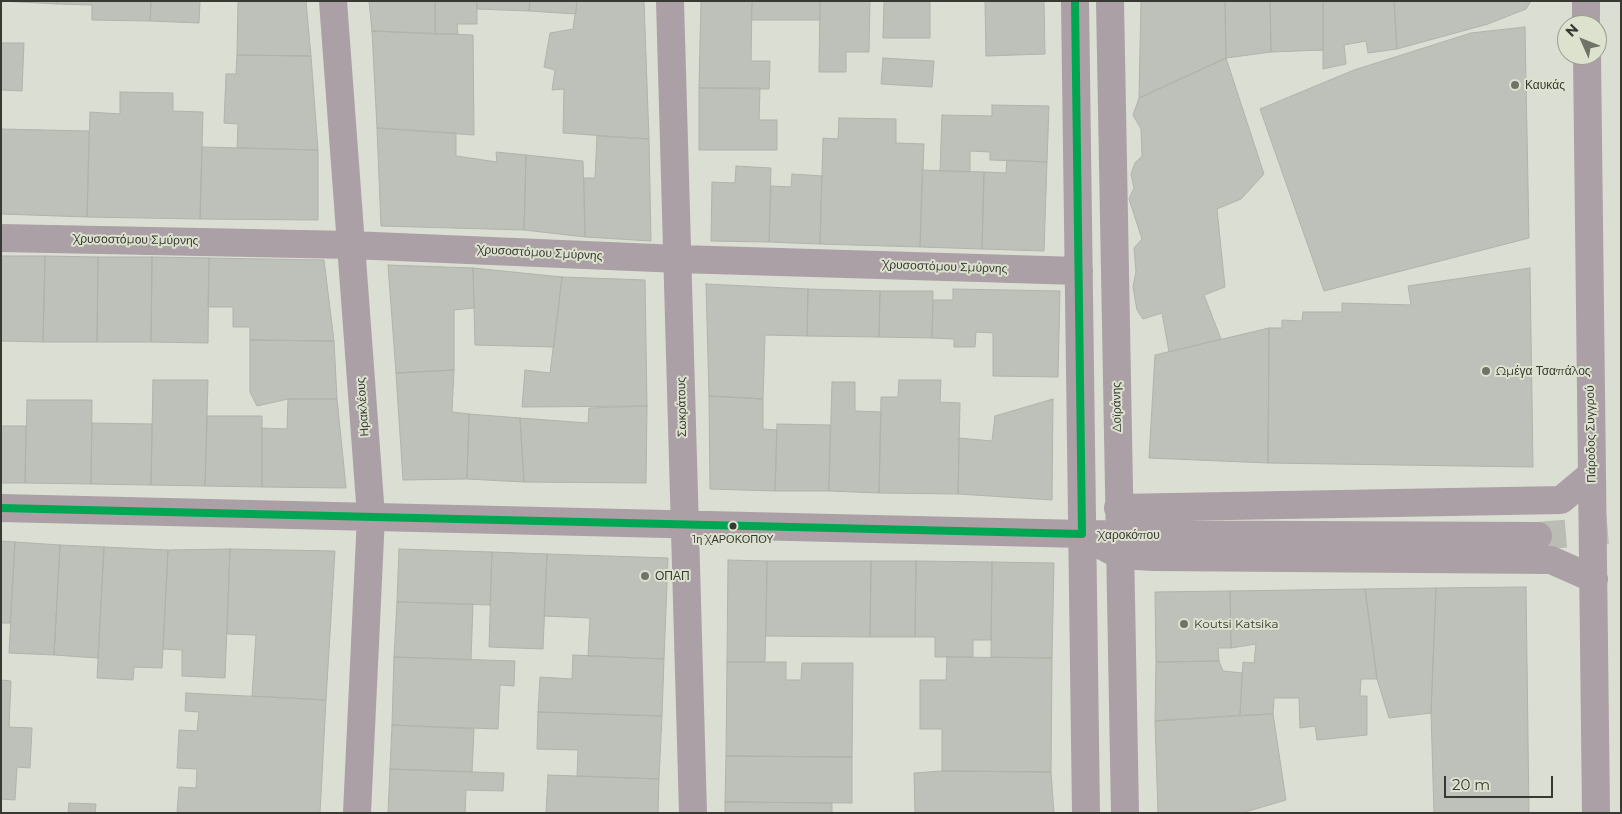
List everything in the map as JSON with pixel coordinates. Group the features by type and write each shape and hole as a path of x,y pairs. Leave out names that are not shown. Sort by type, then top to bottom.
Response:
{"street":[{"name":"Ηρακλέους","path":"333,1 371,516 357,813"},
{"name":"Σωκράτους","path":"670,1 692,813"},
{"path":"1075,1 1086,813"},
{"name":"Δοϊράνης","path":"1110,1 1124,813"},
{"path":"1586,1 1586,15"},
{"name":"Πάροδος Συγγρού","path":"1587,65 1596,813"},
{"name":"Χρυσοστόμου Σμύρνης","path":"1,238 351,245 678,260 1079,271"},
{"path":"1082,534 1118,508 1561,500 1592,474"},
{"name":"Χαροκόπου","path":"1,508 1082,534"},
{"path":"1082,534 1119,545"},
{"name":"Χαροκόπου","path":"1119,545 1538,536"},
{"name":"Χαροκόπου","path":"1119,545 1552,560 1594,579"}],"building":[{"path":"1,1 57,1 57,4"},
{"path":"57,1 151,1 150,21 92,20 92,5 57,4"},
{"path":"151,1 200,1 199,23 150,21"},
{"path":"238,1 306,1 311,56 237,55"},
{"path":"369,1 435,1 435,34 372,31"},
{"path":"435,1 477,1 477,24 457,24 458,34 435,34"},
{"path":"477,1 530,1 529,11 477,9"},
{"path":"530,1 577,1 576,14 529,11"},
{"path":"577,1 644,1 649,139 563,133 564,89 552,90 555,70 544,67 550,33 573,29"},
{"path":"701,1 752,1 751,61 770,61 769,89 699,88"},
{"path":"752,1 820,1 820,20 751,20"},
{"path":"820,1 870,1 869,52 846,52 846,72 819,72"},
{"path":"884,1 930,1 930,38 883,38"},
{"path":"985,1 1044,1 1045,54 986,56"},
{"path":"1141,1 1225,1 1226,58 1139,98"},
{"path":"1225,1 1270,1 1271,52 1226,58"},
{"path":"1270,1 1323,1 1323,50 1271,52"},
{"path":"1323,1 1394,1 1397,49 1368,53 1366,41 1344,45 1346,64 1323,69"},
{"path":"1394,1 1531,1 1526,9 1488,24 1397,49"},
{"path":"1525,27 1529,238 1324,291 1260,109 1354,70 1471,33"},
{"path":"372,31 473,35 474,135 377,128"},
{"path":"1,43 24,43 22,91 1,90"},
{"path":"237,55 311,56 318,150 237,148 238,124 224,123 226,74 236,74"},
{"path":"883,58 934,61 932,87 881,84"},
{"path":"1226,58 1264,174 1241,199 1217,209 1225,287 1204,295 1221,339 1169,352 1162,313 1143,319 1137,310 1133,287 1136,272 1134,248 1142,239 1129,199 1134,188 1131,174 1135,163 1142,156 1141,129 1133,115 1139,98"},
{"path":"699,88 760,88 759,120 777,120 777,150 699,150"},
{"path":"120,92 173,93 173,111 203,112 200,219 87,217 90,112 120,114"},
{"path":"992,105 1049,106 1047,162 990,160 990,152 970,151 970,172 940,171 942,115 992,116"},
{"path":"839,118 896,119 896,143 924,144 920,247 820,244 823,138 838,139"},
{"path":"377,128 456,133 456,156 497,162 496,152 526,155 524,230 381,226"},
{"path":"1,129 89,131 87,217 1,214"},
{"path":"597,136 649,139 651,241 585,237 584,178 595,178"},
{"path":"202,147 318,150 318,220 200,219"},
{"path":"526,155 583,161 585,237 524,230"},
{"path":"1007,160 1047,162 1044,251 982,249 984,172 1006,173"},
{"path":"736,166 771,168 769,242 711,241 712,182 735,183"},
{"path":"922,170 984,172 982,249 920,247"},
{"path":"792,174 822,176 820,244 769,242 771,186 791,187"},
{"path":"1,256 45,256 43,342 1,341"},
{"path":"45,256 98,257 97,342 43,342"},
{"path":"98,257 152,257 151,342 97,342"},
{"path":"152,257 209,258 208,343 151,342"},
{"path":"209,258 324,260 334,341 250,340 250,327 233,327 233,307 208,307"},
{"path":"388,265 473,268 474,308 454,310 454,370 396,373"},
{"path":"473,268 562,277 554,347 475,345"},
{"path":"1530,268 1533,467 1268,463 1269,328 1282,328 1282,320 1302,321 1303,312 1342,312 1342,303 1411,305 1408,286"},
{"path":"562,277 645,280 647,406 522,407 525,370 550,373"},
{"path":"706,284 808,289 807,336 765,335 763,399 709,396"},
{"path":"808,289 880,291 879,337 807,336"},
{"path":"953,289 1060,291 1058,377 993,376 993,333 976,332 975,347 954,347 954,339 932,338 933,300 953,300"},
{"path":"880,291 933,291 932,338 879,337"},
{"path":"1269,328 1268,463 1149,458 1155,355"},
{"path":"250,340 334,341 337,399 288,399 257,406 250,392"},
{"path":"454,370 452,412 469,414 467,479 403,480 396,373"},
{"path":"153,380 208,380 205,486 151,485"},
{"path":"899,380 941,380 940,402 960,403 958,494 879,493 881,397 898,397"},
{"path":"832,382 855,382 855,411 881,412 879,493 829,491"},
{"path":"709,396 763,399 763,429 777,430 775,491 710,489"},
{"path":"288,399 337,399 346,488 262,487 262,428 287,429"},
{"path":"1053,399 1052,500 958,494 959,438 992,441 995,416"},
{"path":"27,400 92,400 91,484 25,483"},
{"path":"647,406 646,483 524,482 520,418 588,423 589,408"},
{"path":"469,414 520,418 524,482 467,479"},
{"path":"207,416 262,416 262,487 205,486"},
{"path":"92,423 152,424 151,485 91,484"},
{"path":"777,424 830,425 829,491 775,491"},
{"path":"1,426 26,426 25,483 1,483"},
{"path":"1,541 15,542 10,623 1,623"},
{"path":"15,542 60,545 54,655 9,653"},
{"path":"60,545 104,547 98,658 54,655"},
{"path":"104,547 168,550 162,668 134,667 133,680 97,678"},
{"path":"230,549 225,678 182,676 182,650 163,649 168,550"},
{"path":"230,549 335,551 326,700 252,696 256,635 227,634"},
{"path":"399,549 492,552 490,605 397,602"},
{"path":"492,552 547,554 543,649 489,647"},
{"path":"547,554 668,558 664,659 588,656 590,618 544,616"},
{"path":"728,560 767,561 765,662 727,662"},
{"path":"767,561 871,561 870,637 766,636"},
{"path":"871,561 916,561 915,637 870,637"},
{"path":"916,561 992,562 991,640 973,640 973,657 935,657 935,637 915,637"},
{"path":"992,562 1054,563 1052,658 991,657"},
{"path":"1526,587 1529,813 1434,813 1431,713 1436,588"},
{"path":"1436,588 1431,713 1389,718 1377,679 1365,589"},
{"path":"1365,589 1377,679 1361,679 1360,696 1367,696 1367,735 1317,740 1315,726 1300,728 1299,698 1274,698 1273,714 1240,715 1243,662 1254,663 1256,644 1231,648 1230,591"},
{"path":"1230,591 1231,648 1218,648 1219,661 1156,662 1155,592"},
{"path":"397,602 473,604 471,660 394,657"},
{"path":"573,655 664,659 662,716 538,712 540,677 572,679"},
{"path":"394,657 515,661 514,686 500,685 498,729 392,725"},
{"path":"947,657 1052,658 1051,772 942,771 942,729 920,729 920,680 946,680"},
{"path":"1219,661 1223,671 1242,673 1240,715 1155,721 1156,662"},
{"path":"727,662 786,662 786,680 801,680 802,663 853,663 852,757 726,756"},
{"path":"1,680 11,681 9,727 32,728 30,768 17,767 15,800 1,799"},
{"path":"186,693 326,700 320,813 177,813 179,787 196,788 197,769 177,768 179,730 197,731 199,712 185,711"},
{"path":"538,712 662,716 659,779 577,776 578,750 537,749"},
{"path":"1273,714 1286,800 1242,813 1158,813 1155,721"},
{"path":"392,725 474,729 472,772 390,769"},
{"path":"726,756 852,757 852,803 725,802"},
{"path":"390,769 504,773 503,791 466,790 465,813 388,813"},
{"path":"942,771 1051,772 1054,813 915,813 914,773"},
{"path":"548,775 659,779 658,813 546,813"},
{"path":"725,802 832,803 832,813 725,813"},
{"path":"69,803 96,804 95,813 68,813"}],"tunnel":[{"path":"1538,536 1621,529"}],"transit line":[{"path":"1,508 1082,534 1075,1"}],"place":[{"name":"Καυκάς","path":"1515,85"},
{"name":"Ωμέγα Τσαπάλος","path":"1486,371"},
{"name":"1η ΧΑΡΟΚΟΠΟΥ","path":"733,526"},
{"name":"ΟΠΑΠ","path":"645,576"},
{"name":"Koutsi Katsika","path":"1184,624"}]}
